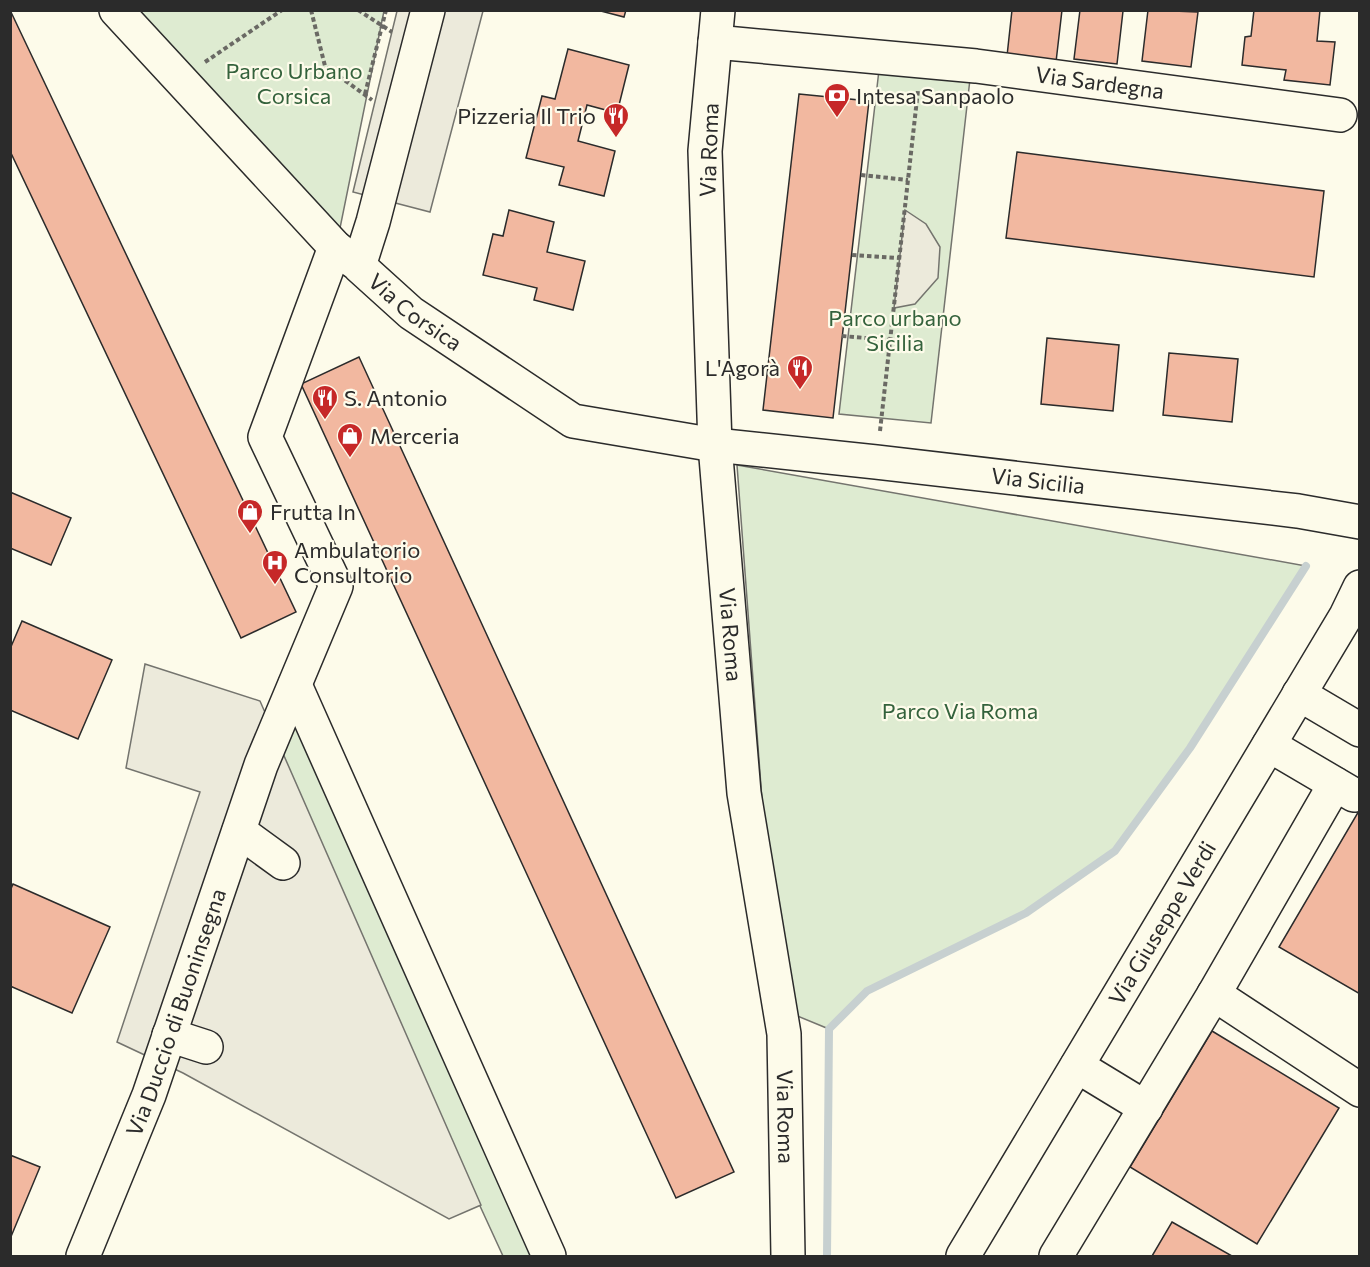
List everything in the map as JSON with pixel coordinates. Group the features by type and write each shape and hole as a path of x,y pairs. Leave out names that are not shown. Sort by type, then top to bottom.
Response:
{"street":[{"path":"116,10 347,256"},
{"name":"Via Corsica","path":"428,10 373,222 347,256 411,313 573,421 715,445"},
{"name":"Via Roma","path":"718,10 705,152 715,445 744,793 784,1034 788,1257"},
{"name":"Via Sardegna","path":"715,42 988,68 1340,115"},
{"name":"Via Duccio di Buoninsegna","path":"83,1257 149,1095 239,831 253,769 295,685 336,586 265,437 347,256"},
{"name":"Via Sicilia","path":"715,445 1298,512 1359,522"},
{"name":"Via Giuseppe Verdi","path":"963,1257 1346,616 1359,587"},
{"path":"295,685 549,1257"},
{"path":"1299,694 1359,730"},
{"path":"1056,1257 1214,994 1345,790 1269,745"},
{"path":"239,831 283,863"},
{"path":"1214,994 1359,1090"},
{"path":"169,1035 206,1047"},
{"path":"1077,1066 1146,1108"}],"path":[{"path":"204,62 282,10"},
{"path":"311,10 326,66 399,120"},
{"path":"365,94 386,10"},
{"path":"876,462 921,62"},
{"path":"861,175 908,180"},
{"path":"852,255 899,258"},
{"path":"842,336 890,340"}],"green space":[{"name":"Parco Urbano Corsica","path":"123,11 384,11 338,238"},
{"name":"Parco urbano Sicilia","path":"879,70 970,79 931,423 839,414"},
{"name":"Parco Via Roma","path":"737,465 1306,566 1190,748 1115,851 1026,913 867,991 829,1029 795,1015 762,800"},
{"path":"295,685 557,1256 503,1256 269,747"}],"shaded area":[{"path":"397,11 483,11 430,212 353,192"},
{"path":"905,210 926,224 940,247 938,278 915,304 894,308"},
{"path":"145,664 260,701 481,1205 449,1219 183,1073 117,1042 200,792 126,768"}],"building":[{"path":"10,10 296,612 241,638 10,151"},
{"path":"597,10 626,10 624,17"},
{"path":"1012,10 1062,10 1056,62 1007,56"},
{"path":"1080,10 1123,11 1117,64 1074,59"},
{"path":"1148,10 1198,12 1191,67 1142,61"},
{"path":"1254,10 1320,10 1317,41 1335,42 1330,85 1284,80 1286,70 1242,65 1245,37 1251,36"},
{"path":"568,49 629,65 617,113 587,105 578,141 615,151 604,196 559,185 564,167 526,158 542,96 555,99"},
{"path":"799,94 869,101 833,418 763,410"},
{"path":"1017,152 1324,191 1314,277 1006,238"},
{"path":"509,210 554,222 547,252 585,261 573,310 534,300 537,288 483,275 493,234 503,236"},
{"path":"1047,338 1119,345 1113,411 1041,404"},
{"path":"1169,353 1238,359 1232,422 1163,415"},
{"path":"359,357 734,1172 676,1198 301,384"},
{"path":"10,492 71,518 51,565 10,548"},
{"path":"22,621 112,660 78,739 10,710 10,649"},
{"path":"1360,809 1360,994 1279,947"},
{"path":"13,884 110,927 72,1013 10,986 10,891"},
{"path":"1212,1031 1339,1108 1257,1244 1130,1167"},
{"path":"10,1155 40,1167 10,1239"},
{"path":"1172,1222 1232,1256 1152,1256"}],"waterway":[{"path":"827,1256 829,1029 867,991 1026,913 1115,851 1190,748 1306,566"}],"place":[{"name":"Intesa Sanpaolo","path":"837,119"},
{"name":"Pizzeria Il Trio","path":"616,139"},
{"name":"L'Agorà","path":"800,391"},
{"name":"S. Antonio","path":"325,421"},
{"name":"Merceria","path":"350,459"},
{"name":"Frutta In","path":"250,535"},
{"name":"Ambulatorio Consultorio","path":"275,586"}]}
